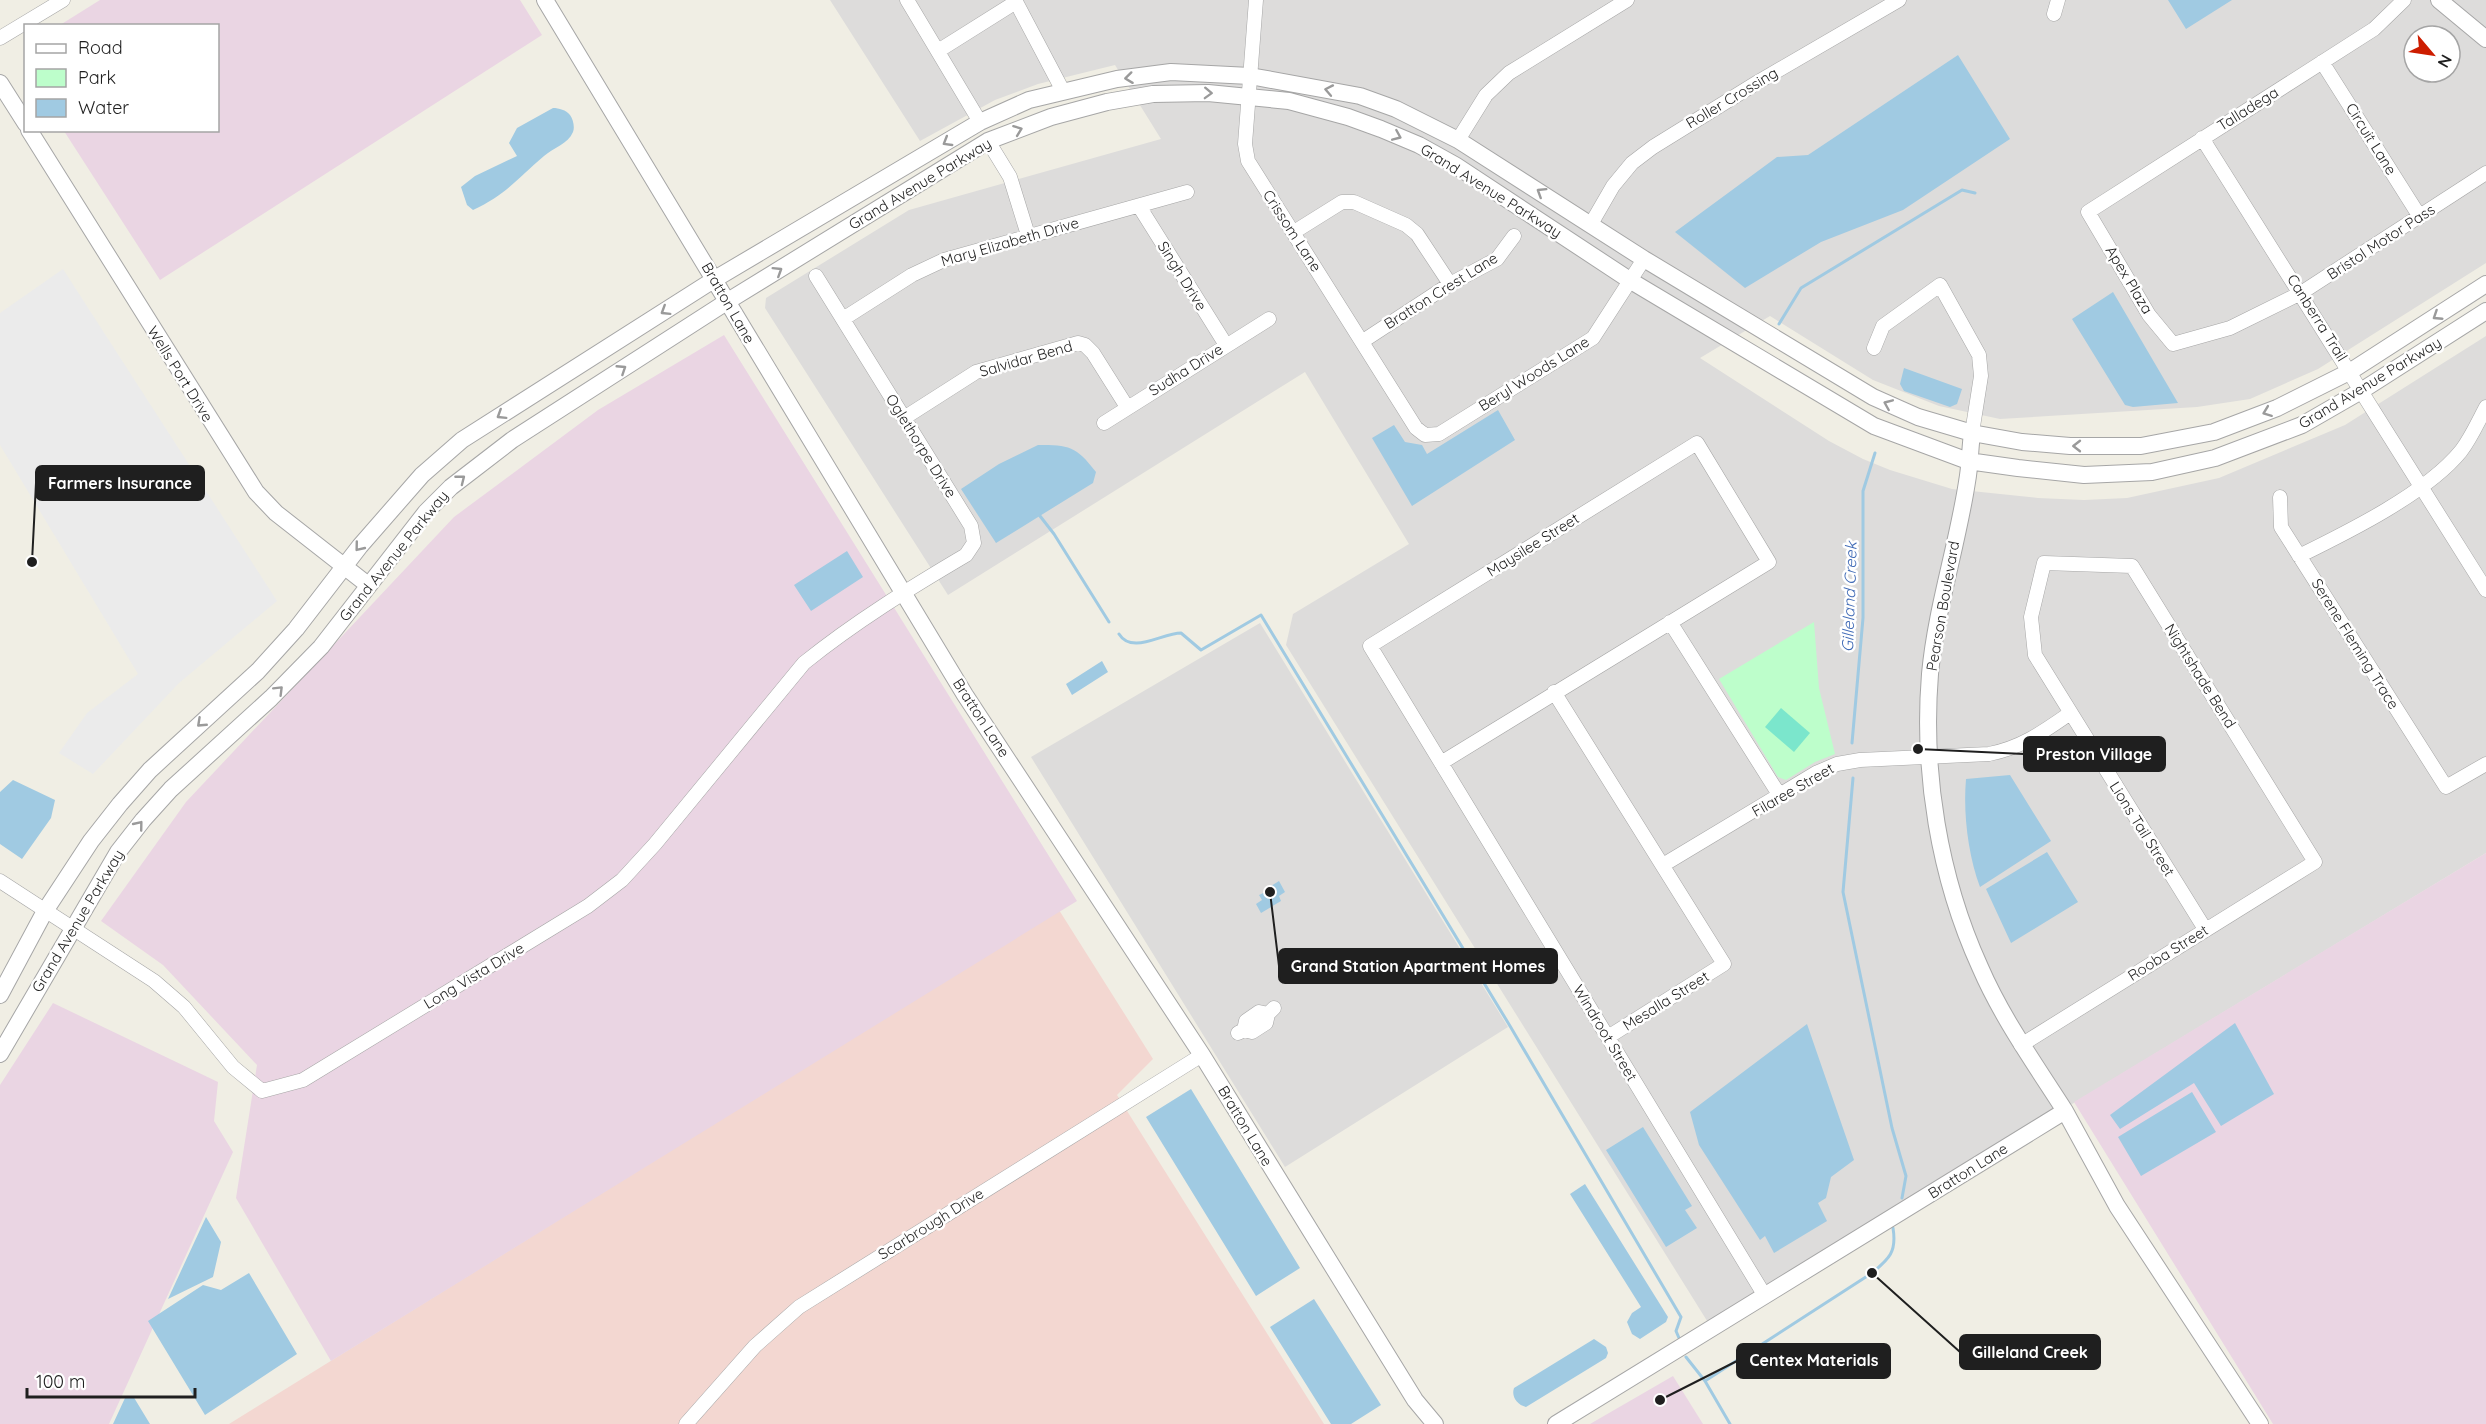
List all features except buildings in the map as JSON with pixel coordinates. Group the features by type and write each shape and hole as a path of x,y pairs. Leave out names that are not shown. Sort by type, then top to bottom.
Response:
{"street":[{"path":"0,38 63,0"},
{"name":"Bratton Lane","path":"545,0 715,279 773,381 965,695 1202,1055 1415,1400 1435,1424"},
{"path":"907,0 1010,177 1028,235"},
{"name":"Crissom Lane","path":"1256,0 1245,144 1248,161 1416,428 1425,435"},
{"path":"1458,140 1486,94 1503,78 1627,0"},
{"name":"Roller Crossing","path":"1591,224 1613,186 1632,163 1653,147 1758,82 1899,0"},
{"path":"2054,14 2058,0"},
{"name":"Talladega","path":"2088,212 2374,29 2404,0"},
{"path":"2439,0 2486,39"},
{"path":"938,51 1015,1 1063,91"},
{"name":"Circuit Lane","path":"2322,62 2420,217"},
{"name":"Grand Avenue Parkway","path":"0,995 45,911 91,842 127,796 150,770 258,670 296,629 343,567 422,475 462,440 715,279 980,122 1029,100 1117,79 1171,72 1250,76 1360,96 1396,109 1458,140 1644,259 1872,397 1918,417 1972,433 2022,442 2070,446 2141,446 2214,432 2277,408 2351,371 2486,284"},
{"path":"0,83 24,121"},
{"name":"Grand Avenue Parkway","path":"0,1054 118,852 143,820 171,789 321,647 426,512 451,487 512,440 728,301 988,141 1051,117 1107,102 1174,93 1248,96 1289,101 1348,117 1419,145 1455,165 1631,281 1874,426 1968,461 2084,475 2152,472 2215,458 2302,425 2361,391 2486,311"},
{"name":"Wells Port Drive","path":"30,132 256,492 276,513 368,585"},
{"name":"Canberra Trail","path":"2202,138 2351,371 2361,391 2422,486 2430,503 2486,590"},
{"name":"Bristol Motor Pass","path":"2173,344 2230,328 2301,293 2486,173"},
{"name":"Mary Elizabeth Drive","path":"843,319 912,275 944,260 1187,192"},
{"path":"1294,232 1342,202 1354,202 1406,225 1417,234 1450,284"},
{"name":"Singh Drive","path":"1139,206 1226,345"},
{"name":"Apex Plaza","path":"2088,212 2149,315 2173,344"},
{"name":"Bratton Crest Lane","path":"1363,341 1450,284 1497,259 1514,236"},
{"name":"Beryl Woods Lane","path":"1425,435 1439,434 1593,338 1644,259"},
{"name":"Oglethorpe Drive","path":"816,276 971,526 974,543 966,555 903,592"},
{"path":"1874,348 1883,326 1940,285 1979,355 1981,376 1972,433"},
{"name":"Sudha Drive","path":"1104,423 1269,319"},
{"name":"Salvidar Bend","path":"904,418 975,372 1078,343 1085,345 1093,353 1127,407"},
{"path":"2299,556 2355,528 2422,486 2460,452 2486,407"},
{"name":"Pearson Boulevard","path":"1972,433 1968,480 1939,616 1930,674 1930,757 1937,822 1956,906 1980,967 2021,1045 2065,1111"},
{"name":"Maysilee Street","path":"1370,646 1697,444 1769,562 1670,622"},
{"name":"Serene Fleming Trace","path":"2280,497 2281,527 2446,787 2486,764"},
{"name":"Lions Tail Street","path":"2044,563 2031,616 2035,656 2205,929"},
{"name":"Nightshade Bend","path":"2044,563 2132,566 2315,862"},
{"name":"Long Vista Drive","path":"0,881 154,981 184,1007 233,1068 262,1091 303,1080 578,912 622,880 655,844 804,663 834,639 903,592"},
{"path":"1442,763 1670,622 1780,796"},
{"name":"Windroot Street","path":"1370,646 1766,1296"},
{"path":"1554,692 1663,865"},
{"name":"Filaree Street","path":"1663,865 1816,773 1837,764 1989,754 2010,750 2025,744 2069,714"},
{"name":"Rooba Street","path":"2021,1045 2315,862"},
{"name":"Mesalla Street","path":"1608,1037 1724,964 1663,865"},
{"path":"1241,1032 1252,1032 1266,1023 1271,1011"},
{"name":"Scarbrough Drive","path":"686,1424 755,1346 799,1307 1202,1055"},
{"path":"2065,1111 2117,1206 2260,1424"},
{"name":"Bratton Lane","path":"1556,1424 2065,1111"}],"shaded area":[{"path":"100,0 520,0 542,35 160,280 65,132 219,132 219,24 62,24"},
{"path":"830,0 2486,0 2486,263 2318,369 2250,399 2197,407 2000,419 1939,406 1873,380 1770,316 1700,358 1829,441 1890,470 1952,489 2038,498 2084,500 2127,498 2219,478 2345,425 2486,336 2486,853 1709,1324 1286,645 1293,614 1409,544 1305,372 948,595 765,308 766,298 909,210 1161,139 1115,65 1038,84 995,100 920,141"},
{"path":"63,269 277,601 179,683 93,774 59,753 87,713 138,674 0,445 0,313"},
{"path":"724,335 1077,901 331,1361 236,1198 257,1065 163,965 101,921 186,802 454,517 598,410"},
{"path":"1260,623 1508,1027 1285,1167 1031,757"},
{"path":"2486,853 2486,1424 2273,1424 2074,1102"},
{"path":"1059,910 1153,1059 1117,1095 1324,1424 229,1424"},
{"path":"53,1003 218,1082 214,1121 233,1152 109,1424 0,1424 0,1085"},
{"path":"1673,1376 1703,1424 1590,1424"}],"green space":[{"path":"1814,622 1819,688 1835,754 1815,762 1786,780 1778,777 1719,679"},
{"path":"1781,708 1810,733 1794,752 1765,727"}],"water":[{"path":"2168,0 2232,0 2186,29"},
{"path":"1958,55 2010,139 1903,210 1821,242 1745,288 1675,232 1777,157 1808,155"},
{"path":"553,108 564,111 572,119 574,130 568,140 544,156 494,198 473,210 467,205 461,187 475,176 517,156 509,143 517,128"},
{"path":"2113,292 2178,403 2133,407 2125,405 2072,319"},
{"path":"1904,368 1962,389 1957,404 1950,407 1904,391 1900,384"},
{"path":"1498,410 1515,440 1412,506 1372,438 1394,425 1405,442 1422,445 1427,454"},
{"path":"1038,445 1065,447 1077,452 1096,472 1093,483 996,543 961,489 999,464"},
{"path":"847,551 863,577 811,611 794,585"},
{"path":"1102,661 1108,672 1072,695 1066,684"},
{"path":"2010,775 2051,841 1980,887 1967,834 1966,779"},
{"path":"13,780 55,800 51,818 22,859 0,844 0,792"},
{"path":"2047,852 2078,902 2011,943 1986,889"},
{"path":"1279,881 1285,892 1279,896 1281,901 1261,913 1256,904 1262,900 1259,895 1272,889 1271,886"},
{"path":"2235,1023 2274,1094 2221,1126 2194,1083 2120,1129 2110,1115"},
{"path":"1807,1024 1854,1160 1831,1177 1826,1198 1818,1203 1827,1221 1774,1253 1765,1236 1760,1240 1699,1145 1690,1112"},
{"path":"1191,1089 1300,1268 1256,1296 1146,1117"},
{"path":"2192,1092 2216,1132 2141,1176 2118,1137"},
{"path":"1643,1127 1692,1206 1685,1210 1697,1228 1666,1247 1606,1150"},
{"path":"1585,1184 1668,1317 1666,1322 1640,1339 1632,1334 1627,1322 1632,1313 1641,1307 1570,1194"},
{"path":"206,1217 221,1242 213,1277 168,1299"},
{"path":"249,1273 297,1354 205,1415 148,1321 203,1285 221,1290"},
{"path":"1314,1299 1381,1405 1351,1424 1331,1424 1270,1327"},
{"path":"1594,1339 1606,1347 1608,1353 1606,1358 1526,1407 1517,1402 1513,1394 1514,1388"},
{"path":"133,1396 150,1424 113,1424 125,1398"}],"waterway":[{"path":"1779,324 1801,288 1962,190 1975,193"},
{"name":"Gilleland Creek","path":"1852,743 1863,618 1863,491 1875,453"},
{"path":"1040,516 1054,534 1109,622"},
{"path":"1119,634 1125,640 1139,643 1181,633 1201,650 1261,615 1510,1026 1681,1317 1676,1331 1679,1338"},
{"name":"Gilleland Creek","path":"1853,778 1843,892 1892,1128 1906,1176 1902,1198"},
{"name":"Gilleland Creek","path":"1730,1424 1705,1381 1872,1273 1893,1249 1893,1228"},
{"path":"1686,1357 1705,1381"}],"place":[{"name":"Farmers Insurance","path":"32,562"},
{"name":"Preston Village","path":"1918,749"},
{"name":"Grand Station Apartment Homes","path":"1270,892"},
{"name":"Gilleland Creek","path":"1872,1273"},
{"name":"Centex Materials","path":"1660,1400"}]}
